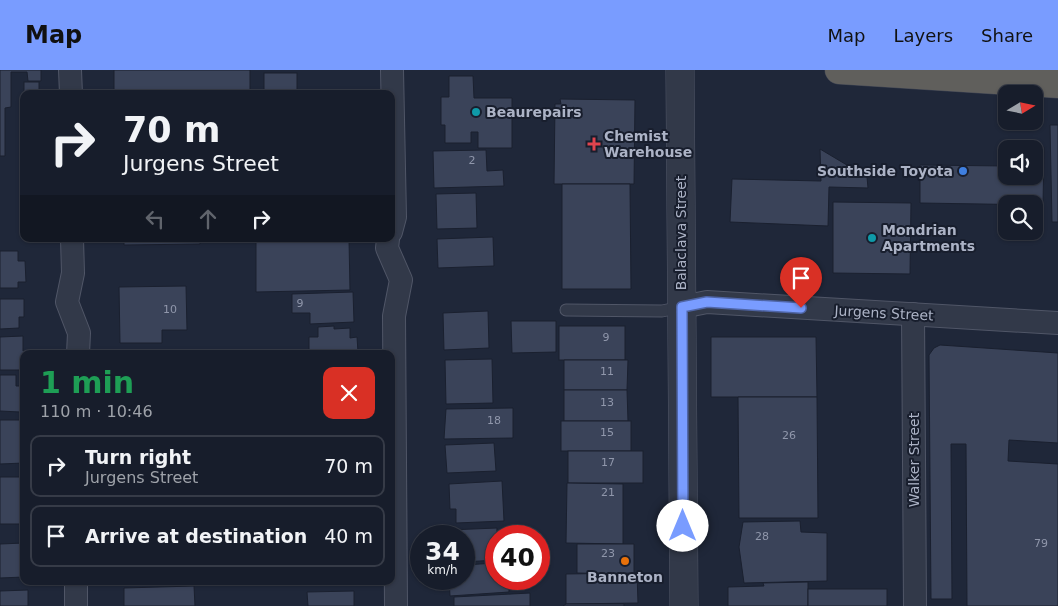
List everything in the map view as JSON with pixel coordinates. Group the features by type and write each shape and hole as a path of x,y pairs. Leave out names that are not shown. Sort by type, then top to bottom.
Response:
{"highway":[{"path":"839,70 1058,84"}],"street":[{"path":"70,70 71,90"},
{"path":"392,70 392,90"},
{"name":"Balaclava Street","path":"680,70 684,606"},
{"path":"72,242 73,273 67,302 79,333 78,350"},
{"path":"388,242 387,248 401,280 394,316 394,350"},
{"name":"Jurgens Street","path":"682,307 707,302 1058,323"},
{"name":"Walker Street","path":"913,314 915,606"},
{"path":"395,461 396,606"},
{"path":"76,585 76,606"}],"lane":[{"path":"566,310 662,311 682,307"}],"building":[{"path":"0,70 41,70 41,81 28,81 27,72 11,72 11,107 5,108 5,156 0,156"},
{"path":"114,70 250,70 250,90 114,90"},
{"path":"264,73 297,73 297,90 264,90"},
{"name":"Beaurepairs","path":"449,76 473,76 474,98 512,98 512,148 478,148 478,132 471,132 471,143 445,143 445,125 441,125 441,97 449,97"},
{"path":"24,82 39,82 39,90 24,90"},
{"name":"Chemist Warehouse","path":"560,99 635,100 634,184 554,184 555,104 561,104"},
{"path":"1050,125 1058,125 1058,222 1052,222"},
{"name":"Southside Toyota","path":"1044,147 1043,205 1043,195 998,195 998,204 920,203 920,165 998,166 998,185 1043,185"},
{"path":"820,149 867,177 868,188 829,187 828,226 730,222 732,179 821,181"},
{"path":"486,150 487,171 503,170 504,186 434,188 433,151"},
{"path":"562,184 630,184 631,289 562,289"},
{"path":"476,193 477,228 437,229 436,194"},
{"name":"Mondrian Apartments","path":"833,202 911,203 910,274 833,273"},
{"path":"493,237 494,266 438,268 437,239"},
{"path":"124,242 200,242 200,244 124,245"},
{"path":"256,242 349,242 350,290 256,292"},
{"path":"0,251 18,251 18,261 25,261 26,282 18,282 18,288 0,288"},
{"path":"186,286 187,330 162,330 162,343 120,343 119,287"},
{"path":"353,292 354,322 310,324 310,313 292,313 292,294"},
{"path":"0,299 24,299 24,317 19,317 19,328 0,329"},
{"path":"488,311 489,348 444,350 443,313"},
{"path":"511,321 556,321 556,352 512,353"},
{"path":"559,326 625,326 625,360 559,360"},
{"path":"318,327 350,328 350,338 357,337 358,350 309,350 309,337 318,337"},
{"path":"23,336 23,350 20,350 20,370 0,370 0,337"},
{"path":"711,337 816,337 817,397 711,397"},
{"path":"940,345 1058,353 1058,443 1009,440 1008,461 1058,464 1058,606 967,606 966,444 951,444 952,599 931,599 929,355 934,348"},
{"path":"492,359 493,403 446,404 445,360"},
{"path":"564,360 628,360 627,390 564,390"},
{"path":"0,375 16,375 16,386 20,386 20,412 0,411"},
{"path":"564,390 627,390 628,421 564,421"},
{"path":"738,397 817,397 818,518 739,518"},
{"path":"513,408 513,438 444,439 446,409"},
{"path":"0,420 20,420 20,463 0,464"},
{"path":"561,421 631,421 631,451 561,451"},
{"path":"494,443 496,471 447,473 445,445"},
{"path":"568,451 643,451 643,483 568,483"},
{"path":"0,477 20,477 20,524 0,524"},
{"path":"502,481 504,521 456,523 456,509 450,509 449,484"},
{"path":"567,483 623,484 623,544 566,543"},
{"path":"800,521 801,532 827,533 827,581 744,583 739,547 743,522"},
{"path":"485,528 485,561 475,561 475,529"},
{"path":"20,543 20,577 0,578 0,544"},
{"path":"577,544 634,544 634,574 577,573"},
{"path":"475,564 485,564 485,590 509,590 509,592 450,596 450,590 475,590"},
{"path":"637,573 638,603 566,604 566,574"},
{"path":"808,582 808,606 728,606 728,587 764,586 763,583"},
{"path":"194,586 195,606 124,606 124,588"},
{"path":"808,589 887,589 887,606 808,606"},
{"path":"28,590 28,606 0,606 0,591"},
{"path":"354,591 354,606 308,606 307,592"},
{"path":"530,593 530,606 454,606 454,597"},
{"path":"566,604 624,604 624,606 563,606"}],"place":[{"name":"Beaurepairs","path":"476,112"},
{"name":"Chemist Warehouse","path":"594,144"},
{"name":"Southside Toyota","path":"963,171"},
{"name":"Mondrian Apartments","path":"872,238"},
{"name":"Banneton","path":"625,561"}],"route":[{"path":"683,526 682,307 707,302 801,308"}]}
